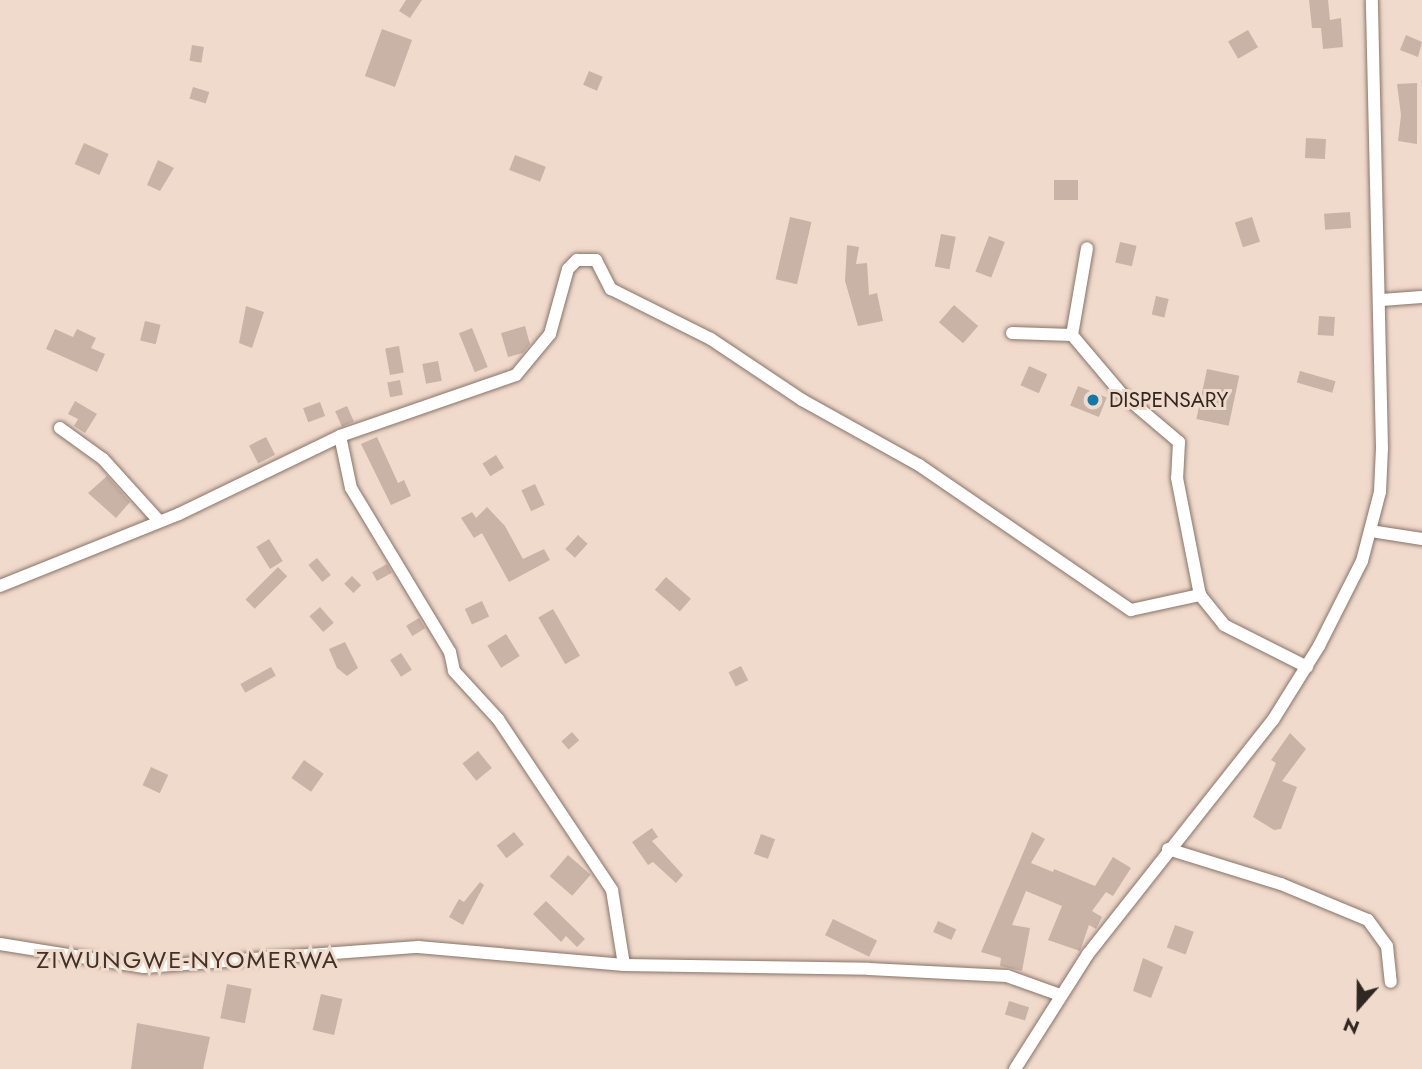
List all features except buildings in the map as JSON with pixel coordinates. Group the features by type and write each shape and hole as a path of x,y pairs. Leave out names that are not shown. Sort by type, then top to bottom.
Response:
{"street":[{"path":"1015,1069 1060,995 1168,849 1273,720 1307,667 1357,572 1371,531 1380,492 1382,448 1381,300 1372,0"},
{"path":"1072,335 1087,248"},
{"path":"0,586 159,521 340,436 516,375 550,334 568,269 577,260 596,260 611,289 711,339 802,400 919,465 1131,610 1200,595"},
{"path":"1381,300 1422,297"},
{"path":"1012,333 1072,335 1121,393 1179,442 1177,478 1200,595 1224,625 1307,667"},
{"path":"60,428 103,460 159,521"},
{"path":"340,436 351,488 450,652 454,671 498,719 612,890 624,965"},
{"path":"1371,531 1422,539"},
{"path":"1168,849 1281,884 1368,920 1387,946 1391,982"},
{"path":"0,944 144,967 418,947 624,965 1007,976 1060,995"}],"place":[{"name":"DISPENSARY","path":"1093,400"}],"district":[{"name":"ZIWUNGWE-NYOMERWA","path":"188,960"}]}
